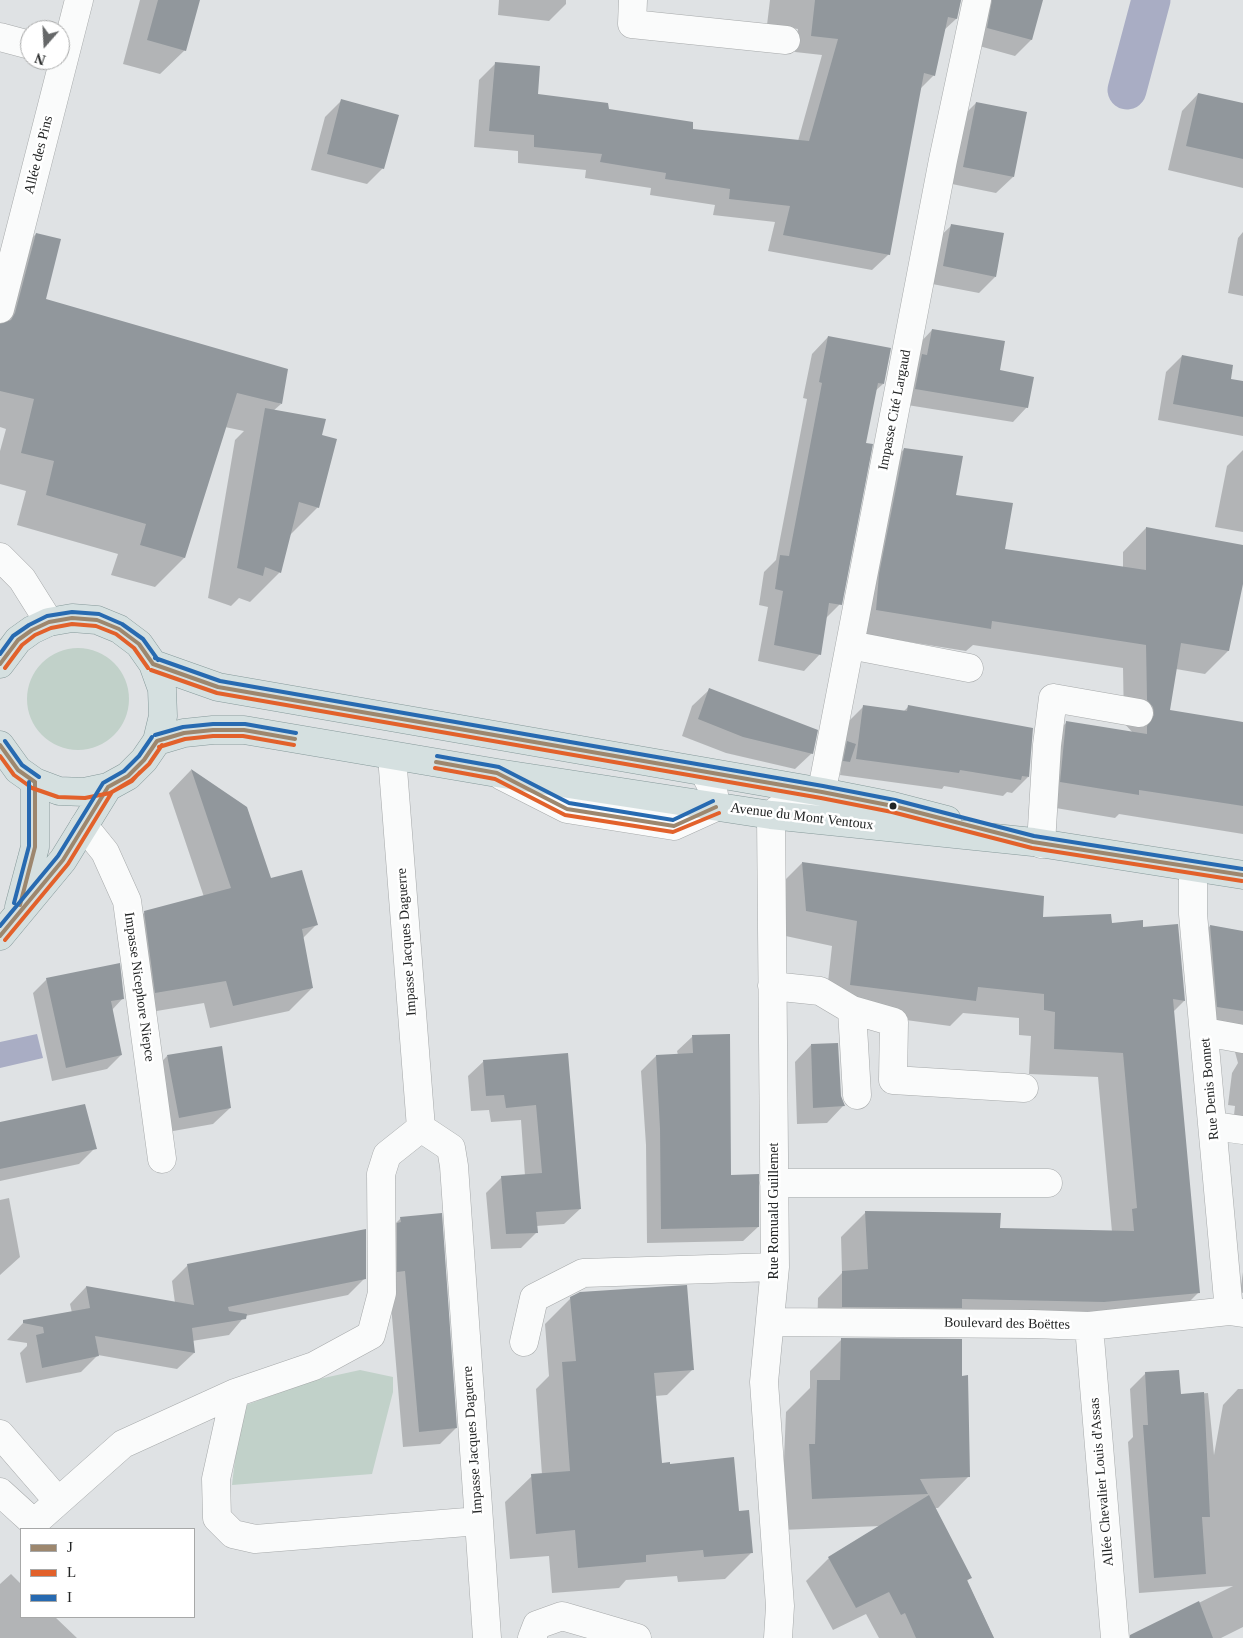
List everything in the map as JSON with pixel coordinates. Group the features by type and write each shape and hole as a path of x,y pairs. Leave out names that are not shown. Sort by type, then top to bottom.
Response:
{"main road":[{"path":"0,664 9,642 49,622 72,618 97,620 119,629 139,644 153,664 162,689 164,716 157,741 144,760 128,776 108,786 84,792 59,791 36,782 18,770 0,745"},
{"name":"Avenue du Mont Ventoux","path":"153,664 218,687 704,772 819,806 1243,876"},
{"name":"Avenue du Mont Ventoux","path":"157,741 184,733 212,730 244,730 497,773 771,815 819,806 919,813 1037,843"},
{"path":"17,915 35,848 36,782"},
{"path":"0,936 63,860 108,786"}],"street":[{"name":"Allée des Pins","path":"70,29 79,0"},
{"path":"633,0 632,24 786,40"},
{"name":"Impasse Cité Largaud","path":"819,806 943,160 977,0"},
{"path":"0,36 20,42"},
{"name":"Allée des Pins","path":"0,310 58,70"},
{"path":"0,556 22,579 49,622"},
{"path":"850,645 969,668"},
{"path":"1037,843 1053,698 1139,713"},
{"name":"Impasse Jacques Daguerre","path":"235,1393 216,1480 217,1518 233,1534 255,1539 479,1521 451,1148 422,1128 392,756"},
{"path":"704,772 713,789 716,807"},
{"name":"Rue Romuald Guillemet","path":"771,815 775,1267 764,1382 780,1606 778,1638"},
{"name":"Impasse Nicephore Niepce","path":"84,826 105,852 127,901 162,1159"},
{"name":"Rue Denis Bonnet","path":"1193,868 1193,914 1213,1126 1236,1312"},
{"path":"772,986 820,991 852,1010 894,1022 893,1080 1024,1088"},
{"path":"852,1010 856,1096"},
{"path":"1205,1032 1243,1039"},
{"path":"1213,1126 1243,1130"},
{"path":"0,1492 34,1523 123,1444 235,1393 314,1366 371,1335 382,1293 381,1174 388,1155 422,1128"},
{"path":"774,1183 1048,1183"},
{"path":"524,1342 534,1298 584,1273 775,1267"},
{"name":"Boulevard des Boëttes","path":"770,1322 1089,1326 1236,1312"},
{"name":"Allée Chevalier Louis d'Assas","path":"1089,1326 1115,1638"},
{"path":"0,1434 58,1501"},
{"path":"479,1521 487,1638"},
{"path":"532,1638 537,1625 562,1616 637,1638"}],"shaded area":[{"path":"78,648 97,652 114,663 125,680 129,699 125,718 114,735 97,746 78,750 59,746 42,735 31,718 27,699 31,680 42,663 59,652"},
{"path":"360,1370 393,1377 393,1392 372,1474 232,1485 241,1407 310,1381"}],"water":[{"path":"37,1034 43,1058 0,1068 0,1042"}],"building":[{"path":"158,0 200,0 186,51 147,40"},
{"path":"815,0 961,0 957,19 948,17 935,76 924,73 890,255 783,235 790,206 729,199 730,189 665,179 666,173 600,162 602,154 534,147 534,135 489,131 495,62 540,66 538,94 608,103 609,109 693,122 693,129 809,141 838,39 811,36"},
{"path":"992,0 1043,0 1032,40 987,28"},
{"path":"1198,93 1243,103 1243,159 1186,146"},
{"path":"341,99 399,115 384,169 327,154"},
{"path":"976,102 1027,112 1014,177 963,167"},
{"path":"951,224 1004,233 996,277 943,266"},
{"path":"36,233 61,239 46,299 288,369 282,404 237,393 185,558 140,545 146,524 46,495 54,461 21,453 34,399 0,391 0,324 11,320 15,313"},
{"path":"932,329 1005,341 1000,370 1034,377 1028,408 915,389 922,354 927,355"},
{"path":"828,336 891,348 884,384 878,383 866,443 873,444 842,605 829,603 821,655 774,645 783,591 775,589 780,555 789,556 822,383 819,382"},
{"path":"1182,355 1233,365 1231,379 1243,381 1243,417 1173,404"},
{"path":"265,408 326,419 322,435 337,439 319,508 299,502 281,573 265,567 263,576 237,568"},
{"path":"904,448 963,456 956,495 1013,503 1005,549 1146,570 1146,527 1243,545 1243,584 1229,651 1181,643 1170,710 1243,722 1243,806 1139,790 1139,795 1060,782 1066,721 1147,734 1147,726 1154,715 1153,707 1147,700 1146,645 992,621 991,629 876,610 879,574"},
{"path":"709,688 818,730 813,754 743,737 698,719"},
{"path":"863,705 907,711 908,705 1033,728 1029,777 1022,776 1021,780 960,770 959,773 856,759"},
{"path":"847,741 856,744 850,762 843,761"},
{"path":"191,769 247,807 271,878 302,870 318,925 302,929 313,988 233,1006 226,981 155,993 144,911 231,888"},
{"path":"802,862 1044,896 1043,917 1111,914 1112,923 1143,920 1143,927 1178,924 1185,1001 1173,999 1200,1293 1104,1302 962,1299 962,1308 842,1307 842,1271 868,1269 865,1211 1001,1213 1000,1228 1134,1231 1132,1209 1137,1208 1123,1053 1054,1049 1055,1012 1044,1010 1044,994 978,987 976,1001 850,985 857,921 806,911"},
{"path":"1210,925 1243,931 1243,1011 1217,1007"},
{"path":"120,963 124,999 111,1001 122,1055 66,1068 46,978"},
{"path":"730,1034 731,1175 759,1174 759,1227 661,1229 660,1129 656,1055 693,1053 692,1035"},
{"path":"838,1043 841,1096 845,1106 813,1108 811,1044"},
{"path":"222,1046 231,1108 179,1118 167,1055"},
{"path":"568,1053 581,1209 536,1212 538,1233 506,1234 501,1176 542,1173 536,1105 506,1108 504,1095 486,1096 483,1060"},
{"path":"85,1104 97,1149 0,1169 0,1122"},
{"path":"442,1213 457,1428 419,1432 405,1271 397,1272 397,1223 401,1222 400,1217"},
{"path":"366,1229 366,1279 228,1307 229,1311 247,1314 246,1319 192,1328 195,1353 95,1336 99,1356 42,1368 36,1335 44,1333 43,1327 23,1323 23,1320 90,1308 86,1286 194,1305 187,1264"},
{"path":"687,1285 694,1370 654,1373 662,1463 670,1462 670,1464 734,1457 739,1511 749,1510 753,1553 704,1557 703,1550 646,1555 646,1562 578,1568 575,1530 536,1534 531,1474 570,1471 562,1362 576,1361 570,1297 580,1292"},
{"path":"841,1338 962,1339 962,1376 968,1375 970,1477 920,1479 928,1494 812,1499 809,1444 815,1444 817,1380 840,1380"},
{"path":"1179,1370 1181,1394 1204,1392 1210,1517 1202,1517 1206,1574 1154,1578 1143,1425 1148,1425 1145,1372"},
{"path":"929,1495 972,1578 967,1580 994,1638 916,1638 905,1613 901,1615 889,1592 856,1608 828,1557"},
{"path":"1199,1601 1213,1638 1130,1638 1130,1635"}],"waterway":[{"path":"1127,90 1151,0"}],"transit line":[{"name":"I","path":"0,654 13,636 29,625 47,616 72,612 99,614 122,624 143,639 158,660"},
{"name":"J","path":"0,664 18,640 32,630 49,622 72,618 97,620 119,629 139,644 153,664"},
{"name":"L","path":"5,668 22,645 35,635 51,628 72,624 96,626 116,634 134,648 148,668"},
{"name":"I","path":"155,658 220,681 823,786 895,800 1034,836 1243,869"},
{"name":"J","path":"153,664 218,687 822,792 893,806 1033,842 1243,875"},
{"name":"L","path":"151,670 217,693 821,798 892,812 1032,848 1242,881"},
{"name":"I","path":"155,735 183,727 213,724 245,724 296,733"},
{"name":"J","path":"157,741 184,733 213,730 244,730 295,739"},
{"name":"L","path":"159,747 185,739 213,736 243,736 294,745"},
{"name":"I","path":"0,926 58,856 103,783 124,771 139,756 152,737"},
{"name":"I","path":"5,741 22,765 39,777"},
{"name":"J","path":"0,936 63,860 108,787 128,776 144,760 157,741"},
{"name":"J","path":"0,745 18,770 35,782"},
{"name":"L","path":"5,940 68,864 112,792 132,780 149,764 162,745"},
{"name":"L","path":"0,756 14,775 32,788 58,797 85,798 110,793 132,781 140,772"},
{"name":"I","path":"437,756 499,767 569,803 673,820 713,801"},
{"name":"J","path":"436,762 497,773 567,809 674,826 716,807"},
{"name":"L","path":"435,768 495,779 565,815 673,832 719,813"},
{"name":"I","path":"14,903 29,846 29,782"},
{"name":"J","path":"20,905 35,847 35,782"}]}
